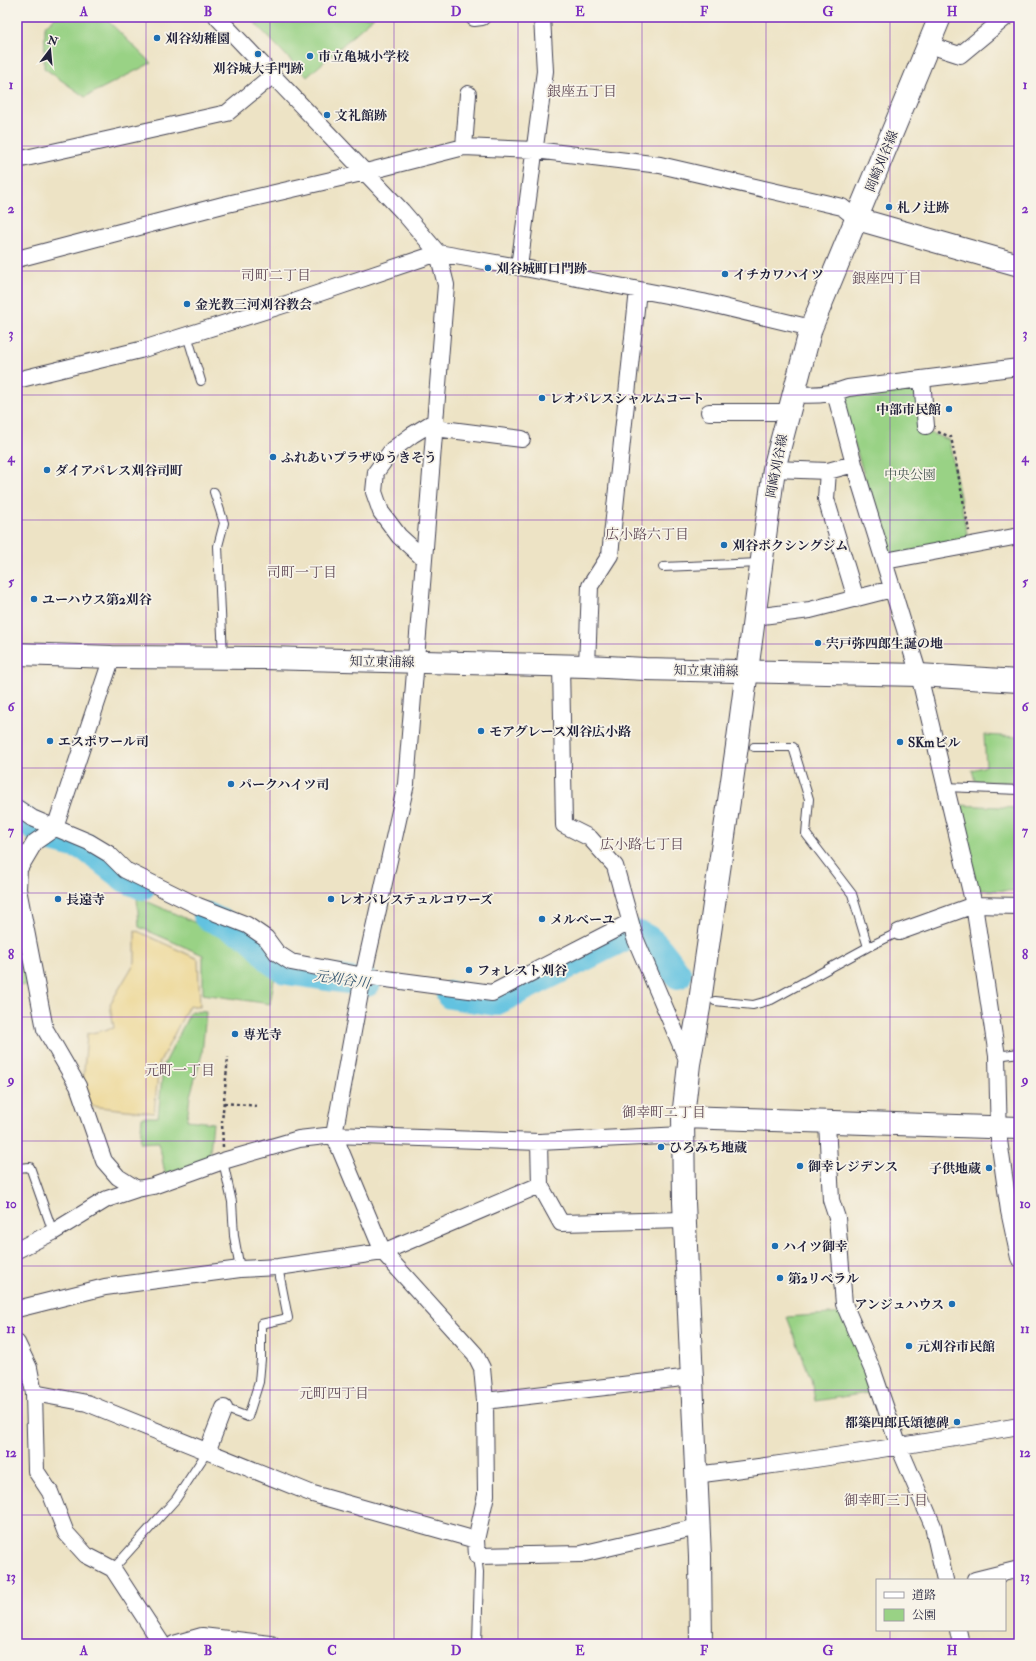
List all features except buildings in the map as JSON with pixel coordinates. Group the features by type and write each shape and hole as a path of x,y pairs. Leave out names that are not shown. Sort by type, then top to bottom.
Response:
{"main road":[{"name":"岡崎刈谷線","path":"701,1644 698,1527 684,1220 683,1126 689,1064 699,1008 737,746 774,469 790,403 811,328 940,17"},
{"path":"857,219 1019,265"},
{"name":"知立東浦線","path":"17,654 561,665 645,669 747,671"},
{"path":"747,671 919,675 1019,681"},
{"path":"683,1126 827,1123 1009,1128"}],"street":[{"path":"217,17 366,172 438,253 446,285 406,784 363,981 334,1135 383,1252 475,1354 482,1368 486,1401 486,1495 476,1540 478,1556 581,1554 698,1527"},
{"path":"519,267 545,71 542,17"},
{"path":"929,45 960,55 1006,17"},
{"path":"17,160 227,113 273,75"},
{"path":"464,147 468,94"},
{"path":"17,259 223,205 366,172 464,147 535,150 660,165 842,207 857,219"},
{"path":"17,380 140,350 296,301 438,253 703,302 811,328"},
{"path":"586,666 590,586 610,555 638,290"},
{"path":"709,412 790,403 806,395 835,393 848,388 1019,367"},
{"path":"922,380 926,426"},
{"path":"835,393 854,464 919,675 974,905 1009,1128 999,1140 1009,1210 1019,1258"},
{"path":"423,558 399,536 380,512 374,492 376,472 392,450 412,434 435,424 522,439"},
{"path":"774,469 828,471 854,464"},
{"path":"828,471 826,499 856,599"},
{"path":"884,561 1019,536"},
{"path":"754,617 810,610 892,589"},
{"path":"112,657 54,829 35,842 19,869 18,889 46,1029 78,1086 104,1161 118,1177 137,1189"},
{"path":"561,665 564,825 590,838 615,866 632,929 689,1064"},
{"path":"17,808 32,818 54,829 89,842 109,854 126,870 198,906 247,925 266,938 277,953 291,962 363,981 492,993 632,929"},
{"path":"899,932 974,905 1019,906"},
{"path":"827,1123 831,1200 837,1218 844,1304 872,1371 899,1447 933,1526 946,1579"},
{"path":"17,1250 53,1232 107,1199 137,1189 153,1186 223,1161 299,1139 334,1135 539,1142 683,1126"},
{"path":"539,1142 540,1184 561,1223 684,1220"},
{"path":"17,1310 105,1287 240,1269 278,1267 383,1252 540,1184"},
{"path":"17,1343 29,1368 34,1393 36,1471 50,1492 66,1533 86,1555 114,1569 162,1644"},
{"path":"486,1401 691,1377"},
{"path":"34,1393 87,1403 313,1494 476,1540"},
{"path":"207,1452 224,1408"},
{"path":"695,1475 810,1461 1019,1426"},
{"path":"979,1579 1019,1569"},
{"path":"958,1631 961,1644"},
{"path":"174,1644 202,1636 271,1644"}],"lane":[{"path":"187,335 201,381"},
{"path":"214,492 224,523 218,546 223,658"},
{"path":"663,568 762,563"},
{"path":"754,747 793,747 809,799 806,834 852,894 868,947"},
{"path":"945,787 1019,790"},
{"path":"715,1001 754,1005 771,1000 868,947 899,932"},
{"path":"998,1056 1019,1053"},
{"path":"223,1161 232,1202 234,1236 240,1269"},
{"path":"17,1168 30,1167 53,1232"},
{"path":"224,1408 248,1417 259,1382 261,1359 261,1324 288,1318 278,1267"},
{"path":"114,1569 176,1499 207,1452"},
{"path":"477,1644 478,1556"}],"path":[{"path":"926,426 951,437 972,545"},
{"path":"223,1161 222,1122 228,1057"},
{"path":"224,1103 258,1106"}],"green space":[{"path":"56,17 104,17 151,63 85,97 44,68 45,26"},
{"path":"249,17 374,17 307,77"},
{"name":"中央公園","path":"916,386 922,430 949,440 968,539 888,556 843,405 847,395"},
{"path":"984,735 1019,737 1019,783 975,781 972,770 986,766"},
{"path":"959,805 1019,808 1019,891 977,890"},
{"path":"137,897 239,942 276,968 270,1004 203,994 203,955 139,927"},
{"path":"17,932 19,932 29,985 17,986"},
{"path":"191,1011 206,1012 202,1054 190,1096 187,1120 213,1123 209,1160 165,1174 159,1142 140,1143 142,1117 158,1117 163,1067"},
{"path":"845,1313 874,1392 815,1401 811,1379 787,1317"}],"sand":[{"path":"135,930 198,959 200,1007 189,1005 159,1064 154,1113 90,1106 83,1083 87,1034 114,1028 110,1004 135,962"}],"waterway":[{"name":"元刈谷川","path":"17,816 51,838 85,847 126,879 142,886"},
{"name":"元刈谷川","path":"207,916 248,935 260,946 272,961 287,971 367,983"},
{"name":"元刈谷川","path":"450,995 495,1002 631,934 646,937 652,942 678,975"}],"place":[{"name":"刈谷幼稚園","path":"157,38"},
{"name":"刈谷城大手門跡","path":"258,54"},
{"name":"市立亀城小学校","path":"310,56"},
{"name":"文礼館跡","path":"327,115"},
{"name":"札ノ辻跡","path":"889,207"},
{"name":"刈谷城町口門跡","path":"488,268"},
{"name":"イチカワハイツ","path":"725,274"},
{"name":"金光教三河刈谷教会","path":"187,304"},
{"name":"レオパレスシャルムコート","path":"542,398"},
{"name":"中部市民館","path":"949,409"},
{"name":"ふれあいプラザゆうきそう","path":"273,457"},
{"name":"ダイアパレス刈谷司町","path":"47,470"},
{"name":"刈谷ボクシングジム","path":"724,545"},
{"name":"ユーハウス第2刈谷","path":"34,599"},
{"name":"宍戸弥四郎生誕の地","path":"818,643"},
{"name":"モアグレース刈谷広小路","path":"481,731"},
{"name":"エスポワール司","path":"50,741"},
{"name":"SKmビル","path":"900,742"},
{"name":"パークハイツ司","path":"231,784"},
{"name":"長遠寺","path":"58,899"},
{"name":"レオパレステュルコワーズ","path":"331,899"},
{"name":"メルベーユ","path":"542,919"},
{"name":"フォレスト刈谷","path":"469,970"},
{"name":"専光寺","path":"235,1034"},
{"name":"ひろみち地蔵","path":"661,1147"},
{"name":"御幸レジデンス","path":"800,1166"},
{"name":"子供地蔵","path":"989,1168"},
{"name":"ハイツ御幸","path":"775,1246"},
{"name":"第2リベラル","path":"780,1278"},
{"name":"アンジュハウス","path":"952,1304"},
{"name":"元刈谷市民館","path":"909,1346"},
{"name":"都築四郎氏頌徳碑","path":"957,1422"}],"district":[{"name":"銀座五丁目","path":"582,91"},
{"name":"司町二丁目","path":"276,275"},
{"name":"銀座四丁目","path":"887,278"},
{"name":"広小路六丁目","path":"647,534"},
{"name":"司町一丁目","path":"302,572"},
{"name":"広小路七丁目","path":"642,844"},
{"name":"元町一丁目","path":"180,1070"},
{"name":"御幸町二丁目","path":"664,1112"},
{"name":"元町四丁目","path":"334,1393"},
{"name":"御幸町三丁目","path":"886,1500"}]}
